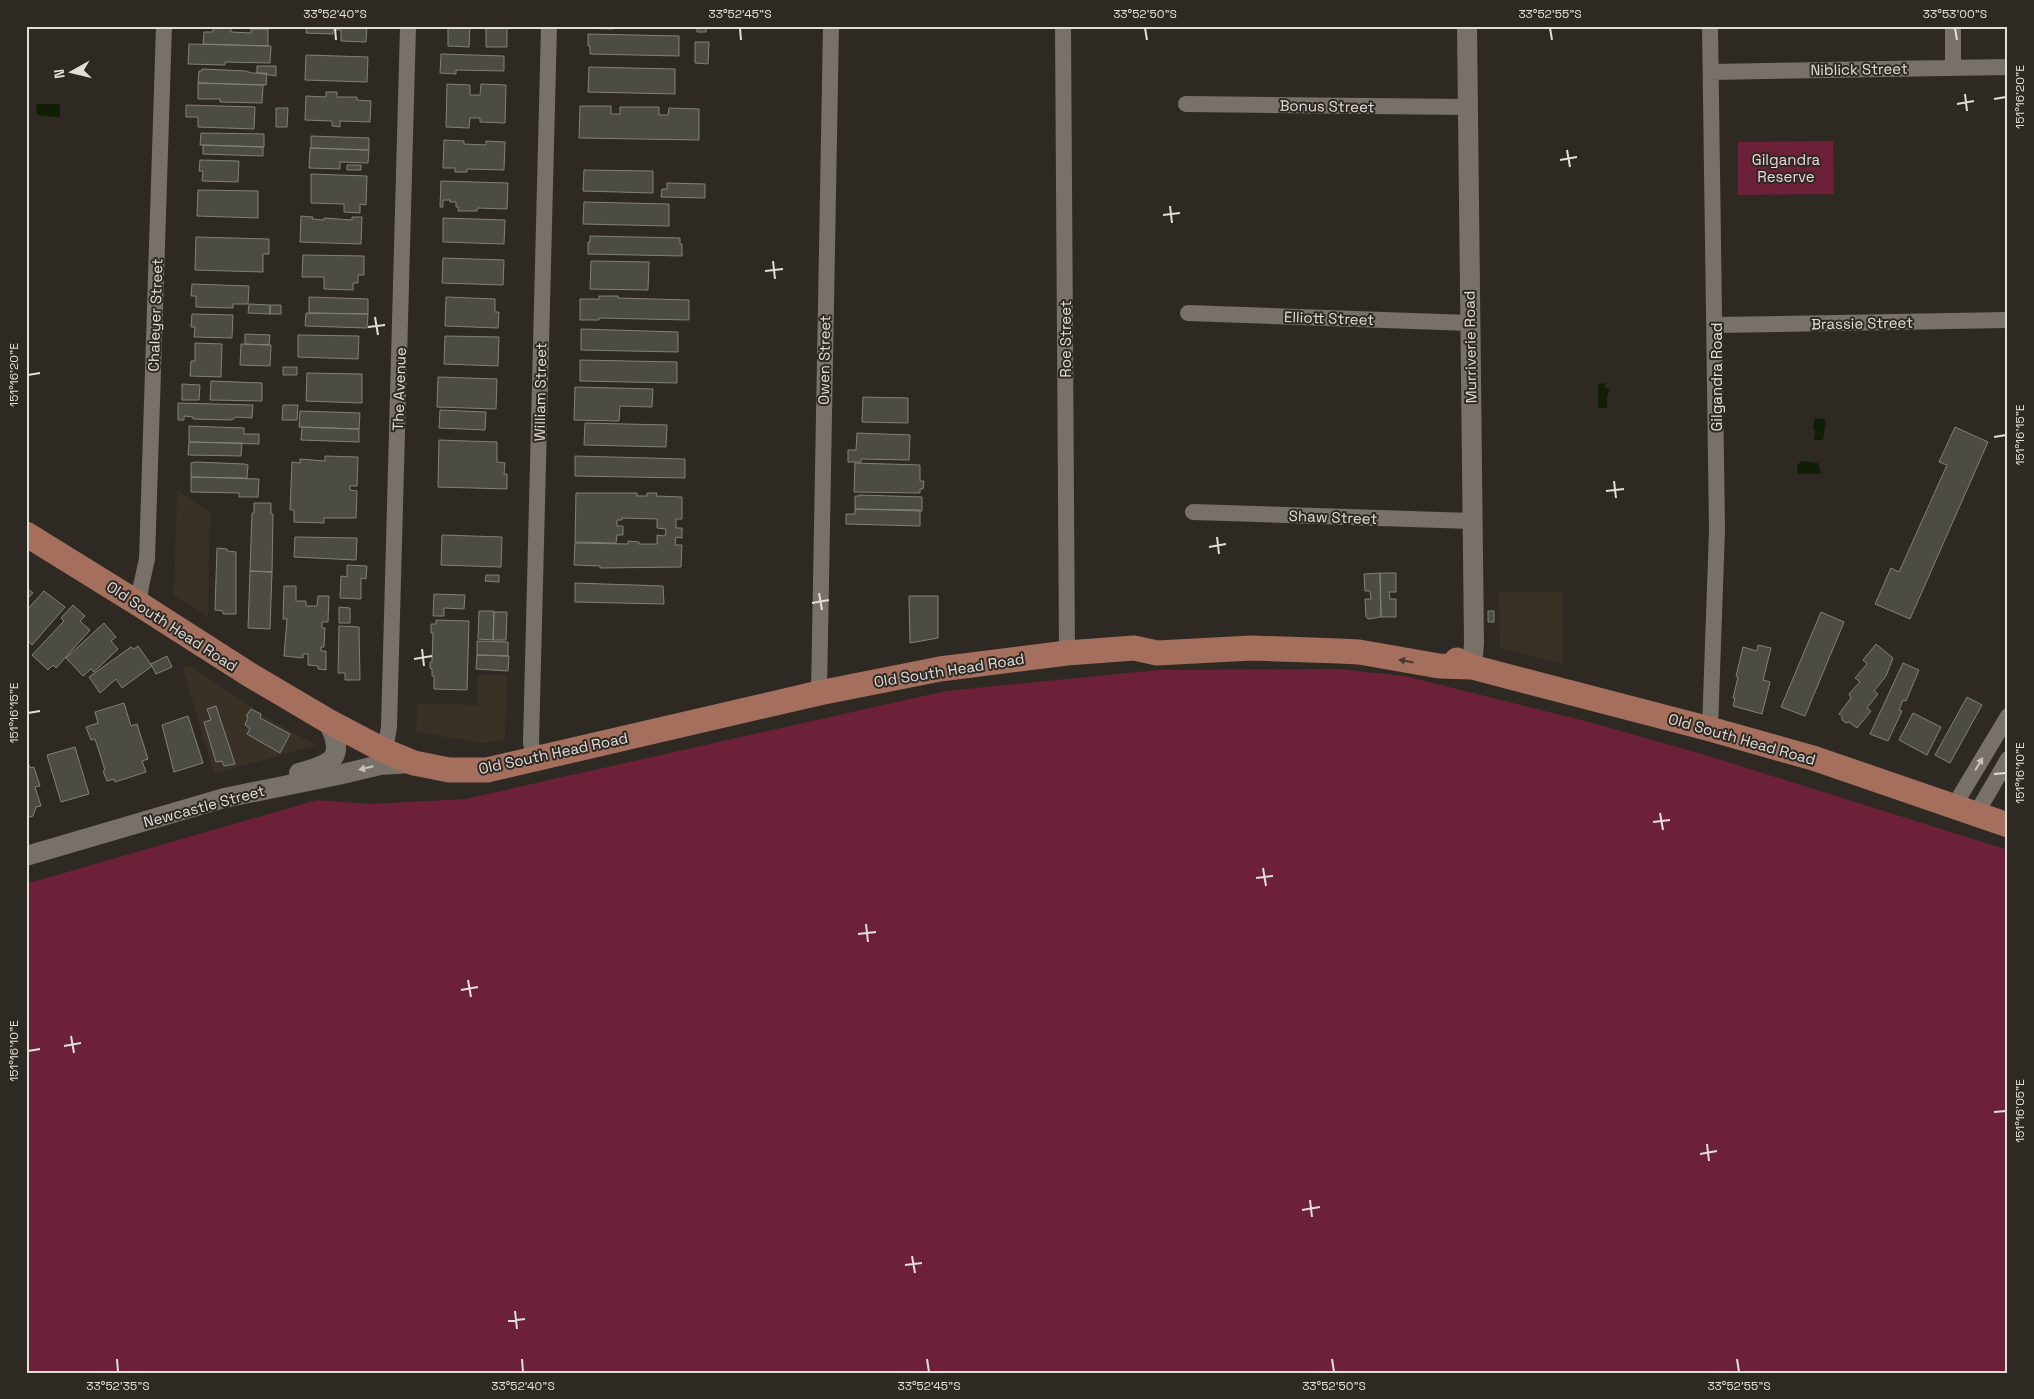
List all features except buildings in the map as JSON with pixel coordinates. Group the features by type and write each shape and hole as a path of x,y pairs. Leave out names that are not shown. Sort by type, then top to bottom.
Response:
{"main road":[{"name":"Old South Head Road","path":"26,534 250,675 328,721 385,751 414,763 449,770 494,768 819,693 940,669 1067,653 1134,648 1157,653 1252,648 1349,651 1439,666 1472,668 1710,729 1813,758 2008,825"}],"street":[{"name":"Chaleyer Street","path":"139,604 147,559 164,26"},
{"name":"The Avenue","path":"385,751 389,727 408,26"},
{"name":"William Street","path":"534,758 530,742 549,26"},
{"name":"Owen Street","path":"819,693 831,26"},
{"name":"Roe Street","path":"1064,26 1067,653"},
{"name":"Murriverie Road","path":"1467,26 1474,643 1472,668"},
{"name":"Gilgandra Road","path":"1710,26 1716,325 1717,530 1710,729"},
{"path":"1953,26 1953,67"},
{"name":"Niblick Street","path":"1711,72 1953,67 2008,68"},
{"name":"Bonus Street","path":"1186,104 1468,108"},
{"name":"Elliott Street","path":"1188,313 1470,323"},
{"name":"Brassie Street","path":"1716,325 2008,320"},
{"name":"Shaw Street","path":"1193,512 1472,521"},
{"path":"1965,810 2008,716"},
{"path":"224,798 271,781 317,768 334,758 337,750 336,739 328,721"},
{"path":"1965,810 2008,759"},
{"name":"Newcastle Street","path":"26,856 224,798 380,765 414,763"}],"shaded area":[{"path":"36,104 60,104 60,116 37,115"},
{"path":"1605,383 1605,388 1610,389 1607,396 1607,408 1598,408 1598,384"},
{"path":"1815,418 1826,421 1823,440 1814,440 1815,432 1813,428"},
{"path":"1801,461 1818,463 1821,474 1797,474 1797,466"},
{"path":"177,490 210,512 208,616 174,595"},
{"path":"1499,592 1562,592 1563,664 1500,648"},
{"path":"188,665 269,719 316,745 214,774 183,668"},
{"path":"478,675 507,675 505,740 482,743 416,732 417,703 478,705"}],"green space":[{"name":"Gilgandra Reserve","path":"1833,141 1834,194 1738,195 1738,142"},
{"path":"1338,669 1405,676 1589,722 1702,754 2008,850 2008,1373 26,1373 26,884 317,800 371,804 465,799 946,691 1157,670"}]}
